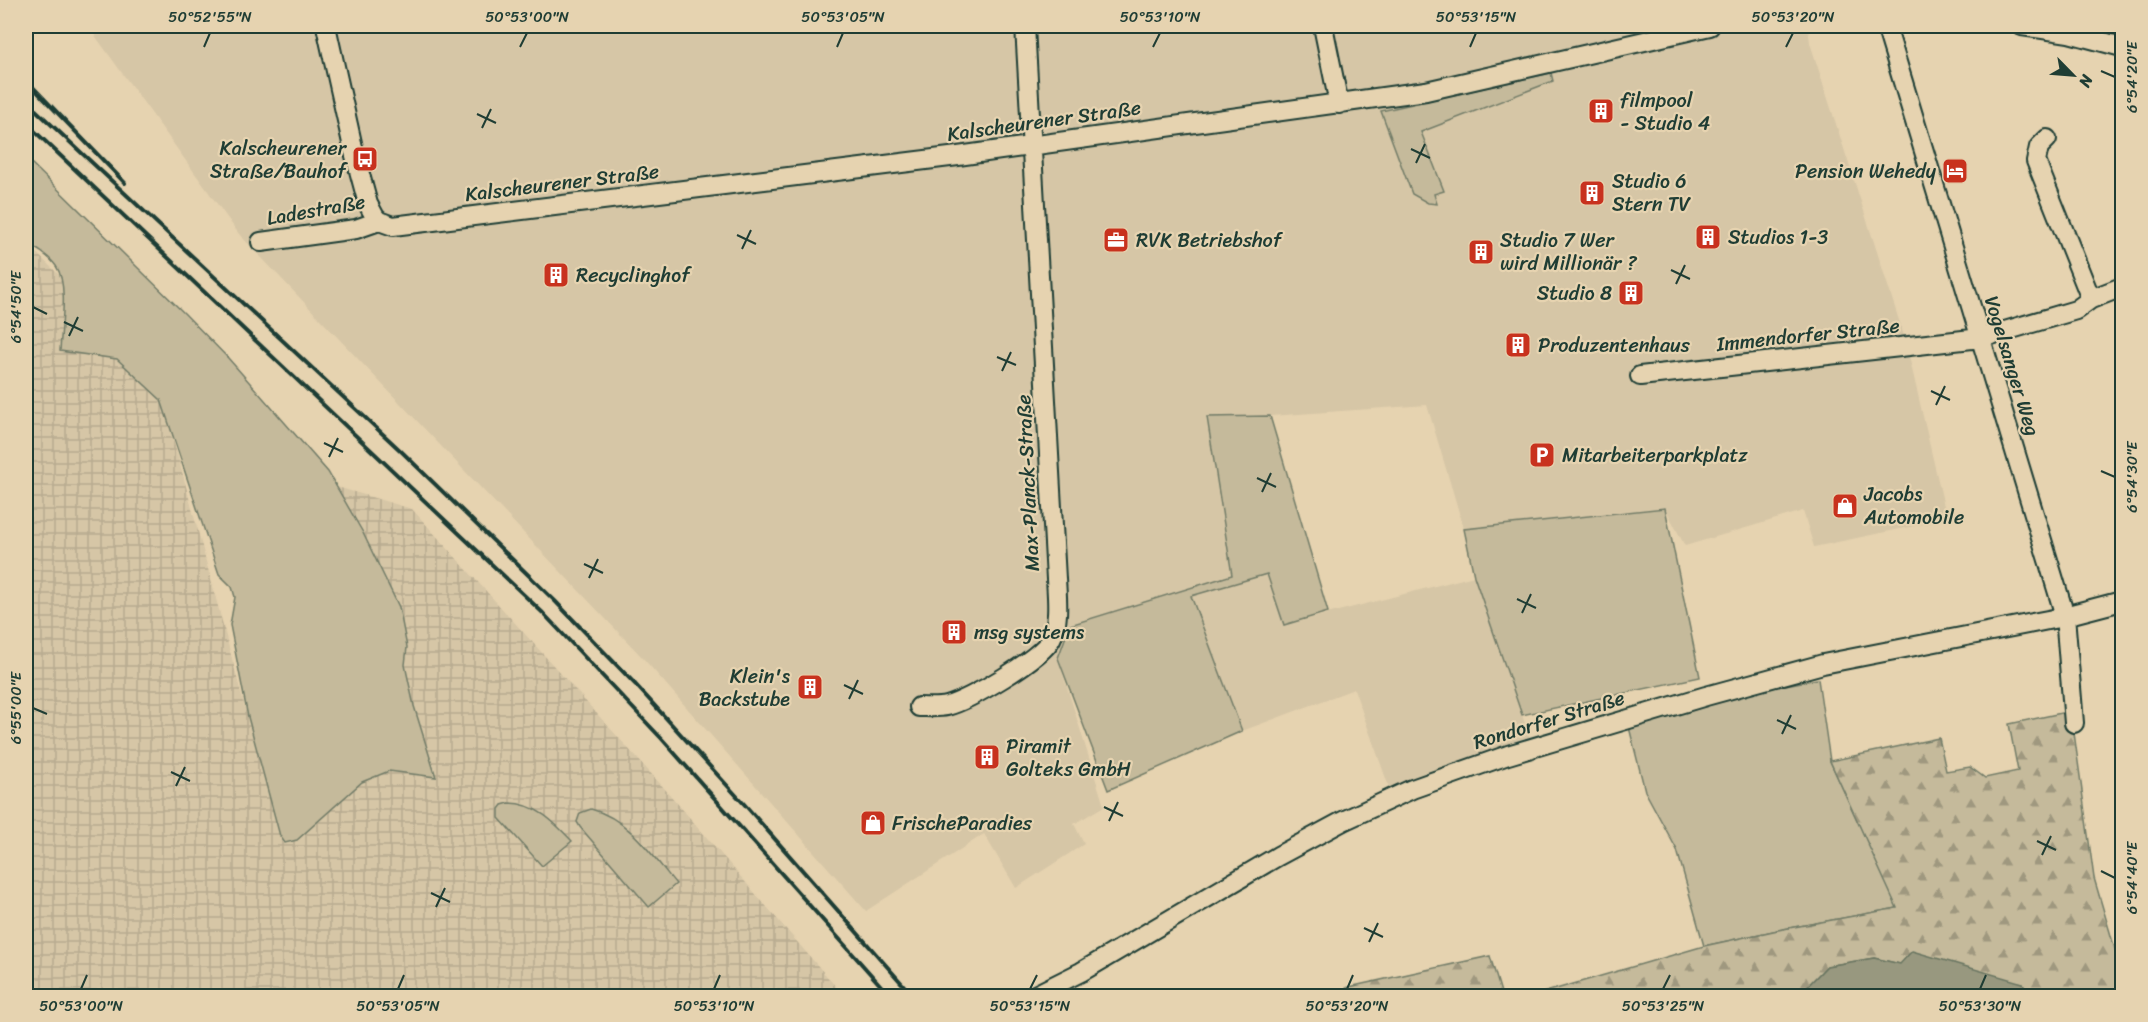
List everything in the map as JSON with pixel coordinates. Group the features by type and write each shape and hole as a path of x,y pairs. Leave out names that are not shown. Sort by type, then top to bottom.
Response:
{"street":[{"path":"326,26 368,204 379,222"},
{"name":"Max-Planck-Straße","path":"918,707 945,706 963,700 1032,659 1046,648 1057,626 1025,26"},
{"path":"1323,26 1339,104"},
{"name":"Kalscheurener Straße","path":"379,222 393,226 404,225 958,156 1339,104 1426,91 1710,26"},
{"name":"Vogelsanger Weg","path":"1886,26 2065,616 2074,723"},
{"path":"2022,26 2069,33 2122,48"},
{"path":"2047,139 2039,147 2036,161 2091,299"},
{"name":"Ladestraße","path":"261,243 356,229 379,222"},
{"name":"Immendorfer Straße","path":"1640,375 1981,338 2076,310 2091,299 2122,287"},
{"name":"Rondorfer Straße","path":"1033,996 1081,972 1278,855 1412,789 1508,755 1822,664 2065,616 2122,601"}],"shaded area":[{"path":"88,26 1808,26 1810,43 1905,339 1947,519 1814,547 1803,511 1685,546 1665,508 1464,529 1427,405 1270,416 1208,417 1232,575 1070,625 1058,658 1104,806 1074,824 1084,844 1016,888 984,834 866,911 642,657 239,234"},
{"path":"26,243 106,320 117,359 161,400 263,775 310,479 412,509 664,788 844,996 26,996"},
{"path":"1266,574 1284,625 1474,576 1530,738 1394,801 1354,689 1242,731 1190,596"},
{"path":"1912,951 2023,983 2028,996 1798,996 1827,966 1874,958 1900,964"}],"green space":[{"path":"1551,73 1553,81 1421,132 1444,191 1434,194 1437,204 1428,203 1412,194 1381,111"},
{"path":"26,158 228,358 328,472 362,531 399,607 407,647 405,665 414,706 436,777 389,771 362,782 297,840 285,843 280,836 248,717 230,625 235,597 232,587 219,574 161,400 117,359 60,351 63,295 60,274 49,259 26,243"},
{"path":"1270,416 1328,612 1284,625 1267,574 1191,596 1242,731 1108,790 1058,658 1070,625 1232,575 1207,417"},
{"path":"1665,508 1700,677 1522,715 1474,576 1464,529"},
{"path":"1818,679 1830,761 1898,908 1704,946 1677,850 1645,791 1628,723 1717,698"},
{"path":"2071,711 2094,878 2122,973 2122,996 2028,996 2023,983 1874,958 1827,966 1798,996 1532,996 1704,946 1897,908 1830,761 1939,738 1946,771 1970,767 1985,778 2018,771 2009,724"},
{"path":"509,803 528,806 536,810 572,841 542,866 499,818 499,809 502,805"},
{"path":"591,809 605,814 628,829 649,850 676,884 649,907 577,822 580,813"},
{"path":"1490,956 1502,996 1328,996 1349,987"}],"railway":[{"path":"26,80 125,183"},
{"path":"26,101 401,451 555,601 635,684 745,805 913,996"},
{"path":"26,123 543,613 662,739 890,996"}],"place":[{"name":"filmpool - Studio 4","path":"1601,111"},
{"name":"Kalscheurener Straße/Bauhof","path":"365,159"},
{"name":"Pension Wehedy","path":"1955,171"},
{"name":"Studio 6 Stern TV","path":"1592,193"},
{"name":"Studios 1-3","path":"1708,237"},
{"name":"RVK Betriebshof","path":"1116,240"},
{"name":"Studio 7 Wer wird Millionär ?","path":"1481,252"},
{"name":"Recyclinghof","path":"556,275"},
{"name":"Studio 8","path":"1631,293"},
{"name":"Produzentenhaus","path":"1518,345"},
{"name":"Mitarbeiterparkplatz","path":"1542,455"},
{"name":"Jacobs Automobile","path":"1845,506"},
{"name":"msg systems","path":"954,632"},
{"name":"Klein's Backstube","path":"810,687"},
{"name":"Piramit Golteks GmbH","path":"987,757"},
{"name":"FrischeParadies","path":"873,823"}]}
